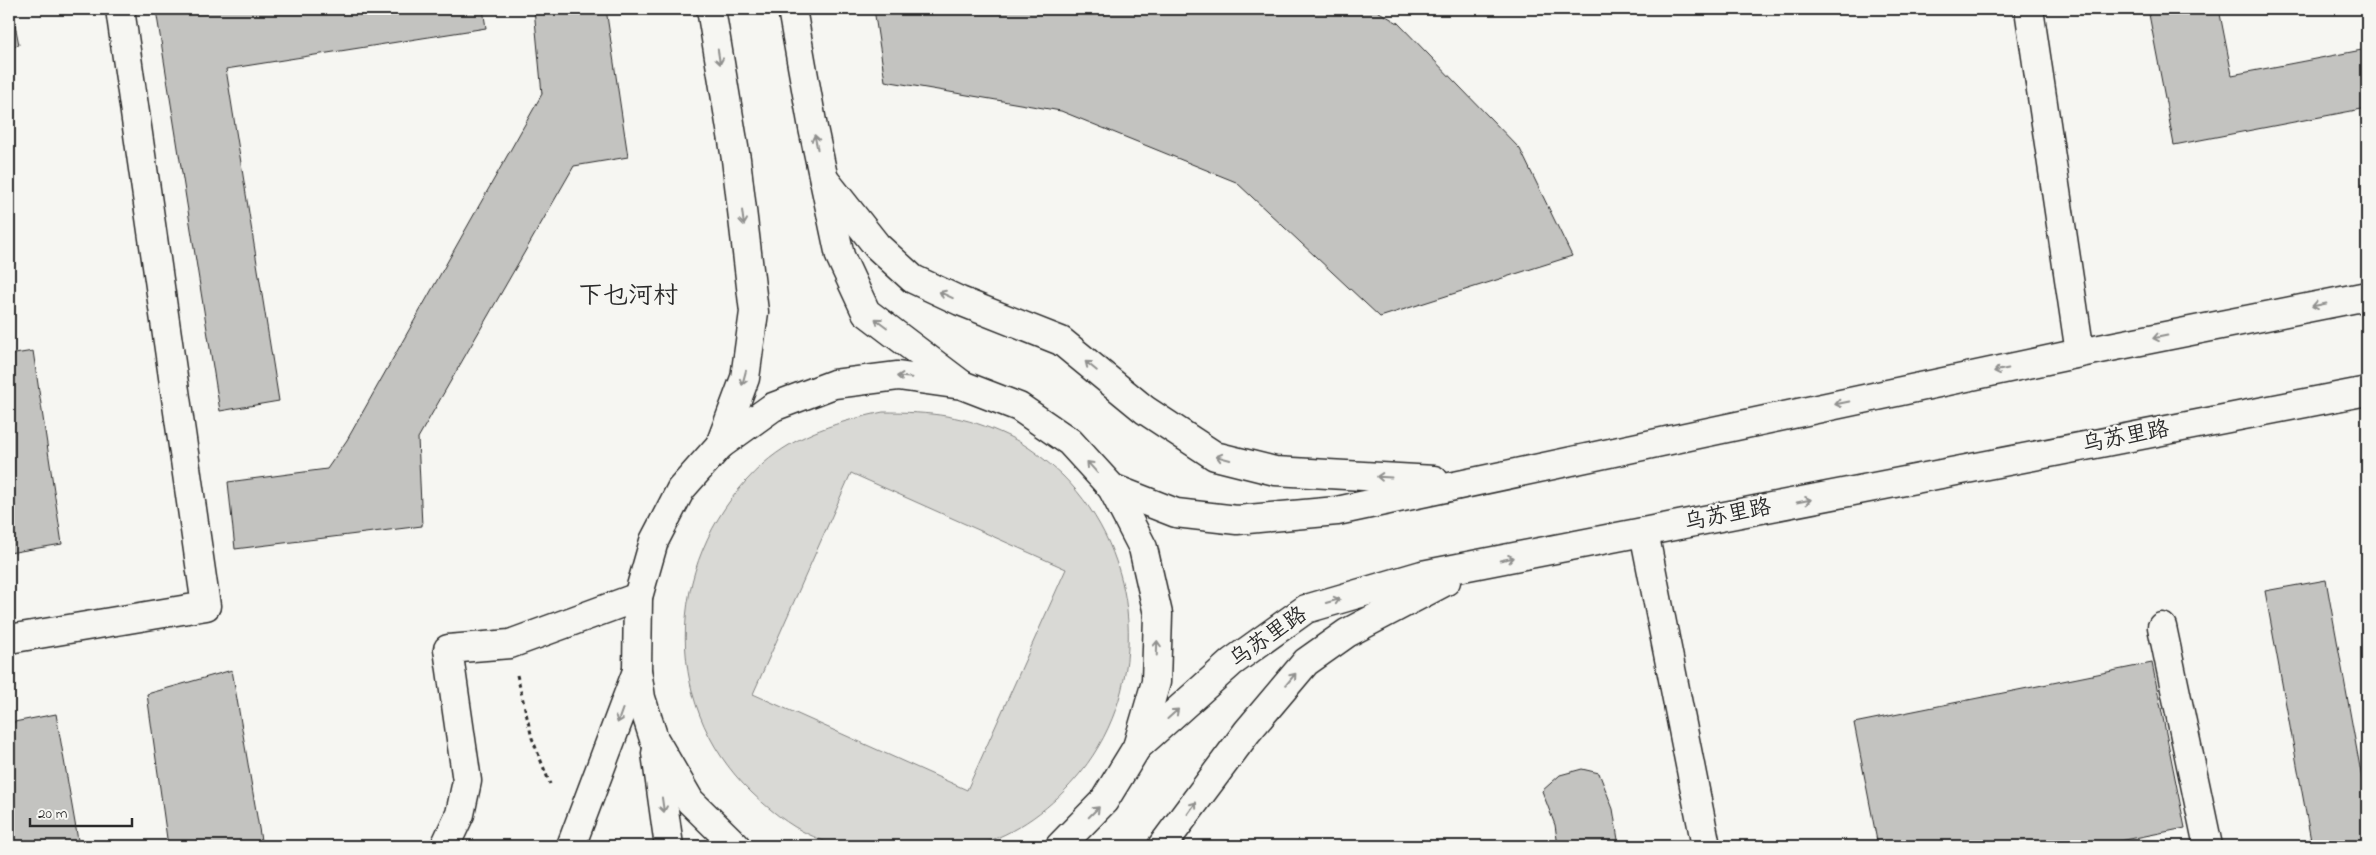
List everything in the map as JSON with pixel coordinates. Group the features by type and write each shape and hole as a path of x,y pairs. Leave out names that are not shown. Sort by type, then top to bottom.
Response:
{"main road":[{"path":"9,639 206,606 120,9"},
{"path":"711,9 736,158 754,312 745,378 720,445"},
{"path":"792,9 840,256 866,312 962,385"},
{"path":"2029,9 2080,353"},
{"path":"824,179 877,246 913,279 960,301 1061,341 1145,410 1215,456 1275,472 1468,482"},
{"path":"1112,488 1176,512 1237,520 1337,511 2080,353 2367,296"},
{"path":"669,846 654,739 641,698 637,670 638,597 654,540 681,489 720,445 773,407 834,384 898,376 962,385 1019,407 1070,442 1112,488 1143,548 1158,614 1156,682 1137,747 1104,801 1060,846"},
{"name":"乌苏里路","path":"1137,747 1232,662 1306,609 1422,576 1475,565 2367,391"},
{"path":"1644,532 1706,846"},
{"path":"1162,846 1247,732 1306,662 1347,633 1475,565"},
{"path":"445,846 460,814 467,781 448,649 510,644 638,597"},
{"path":"2162,627 2208,846"},
{"path":"571,846 637,670"},
{"path":"654,739 690,801 736,846"}],"path":[{"path":"515,666 532,738 550,784"}],"shaded area":[{"path":"883,412 947,416 977,423 1023,444 1063,476 1089,508 1109,543 1122,581 1128,621 1127,661 1119,700 1104,737 1081,772 1059,797 1046,808 1019,827 990,841 974,846 847,847 826,842 786,822 752,793 721,756 700,715 688,671 686,627 692,582 707,539 731,499 763,464 790,444 835,424","holes":["851,473 1066,569 967,790 753,694"]}],"building":[{"path":"9,9 12,9 19,45 9,47"},
{"path":"483,9 486,28 226,69 279,401 220,411 156,10"},
{"path":"534,9 606,9 628,157 574,166 418,438 422,526 235,549 228,482 327,469 347,440 542,94"},
{"path":"874,9 1374,9 1398,23 1520,149 1572,256 1380,317 1236,182 1061,111 885,81"},
{"path":"2148,9 2219,9 2232,75 2367,49 2367,108 2174,145"},
{"path":"33,351 62,544 9,553 9,355"},
{"path":"2326,580 2367,806 2367,846 2312,846 2265,591"},
{"path":"2152,663 2185,828 2095,846 1878,846 1854,723"},
{"path":"232,670 262,846 168,846 147,694"},
{"path":"56,714 79,846 9,846 9,723"},
{"path":"1582,769 1599,773 1613,809 1619,846 1558,846 1555,825 1542,791 1560,775"}],"district":[{"name":"下乜河村","path":"628,297"}]}
